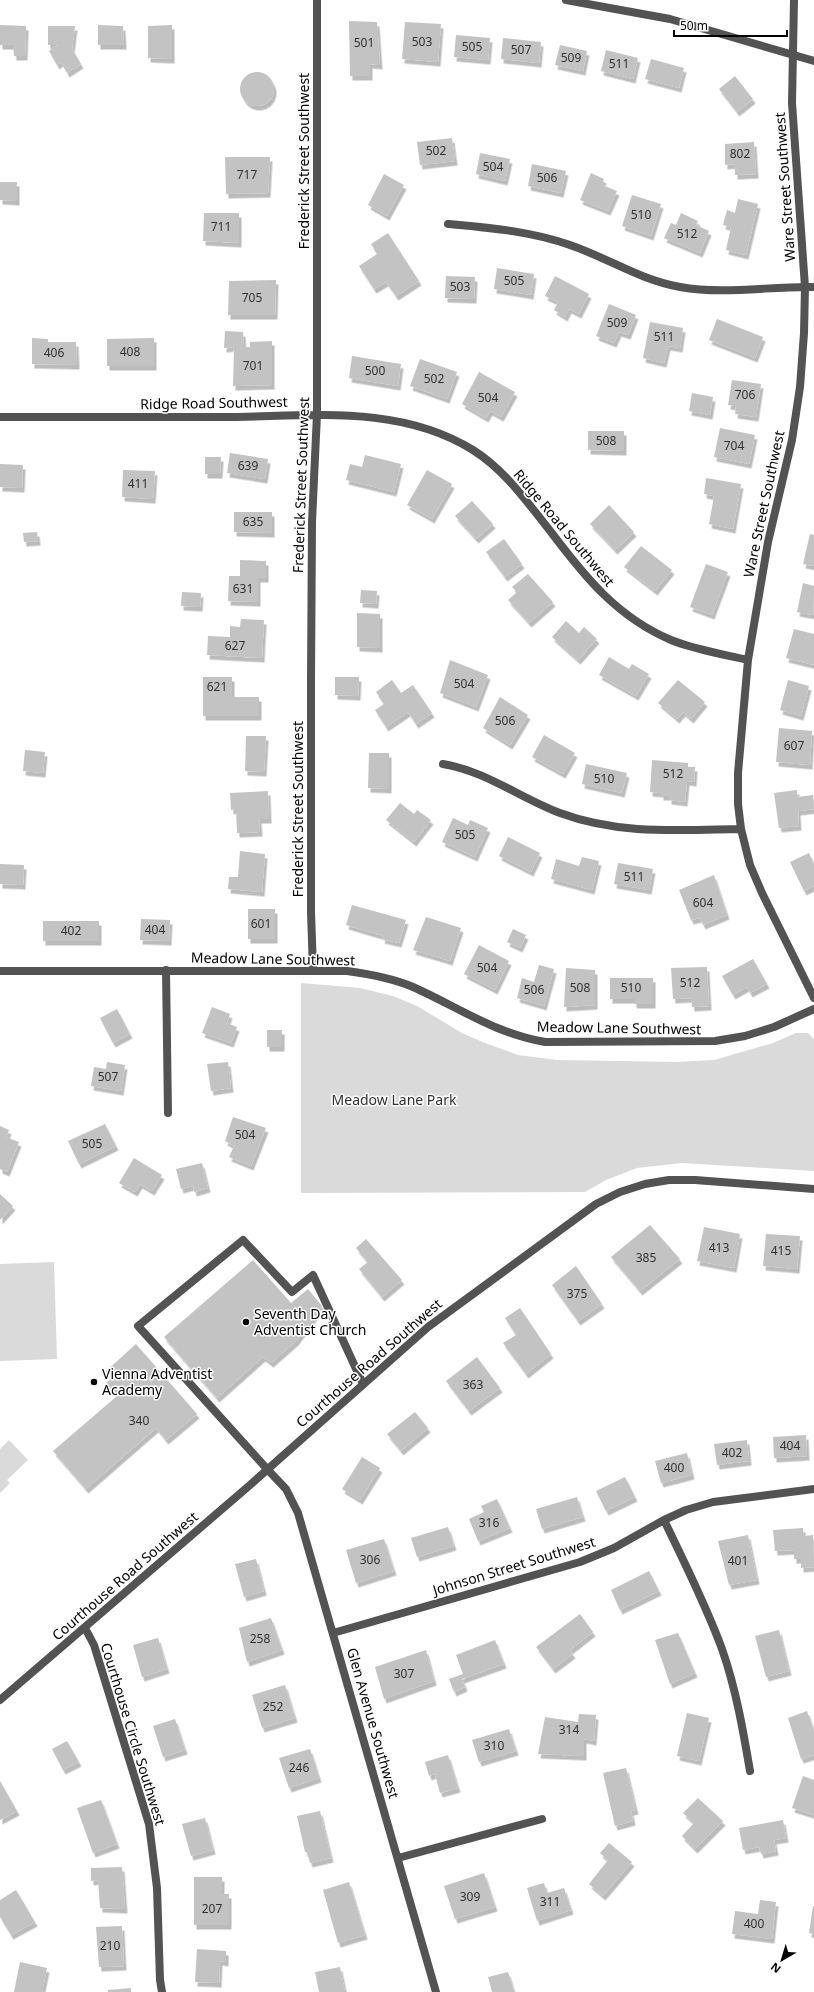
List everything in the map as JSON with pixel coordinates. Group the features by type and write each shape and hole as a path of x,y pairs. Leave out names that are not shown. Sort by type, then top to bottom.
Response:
{"street":[{"name":"Frederick Street Southwest","path":"313,970 311,912 311,649 312,507 317,414 317,0"},
{"path":"566,0 670,19 792,54 814,62"},
{"name":"Ware Street Southwest","path":"794,0 792,54 793,132 804,287 800,388 792,440 767,549 748,660 738,773 738,804 741,829 750,865 762,893 814,998"},
{"path":"448,224 523,231 541,235 572,245 639,276 681,287 710,290 814,287"},
{"name":"Ridge Road Southwest","path":"0,417 236,417 317,414 395,420 422,427 441,434 473,451 495,467 516,486 581,571 597,590 619,609 642,625 670,639 697,648 748,660"},
{"path":"443,764 478,772 534,802 591,822 624,828 660,831 741,829"},
{"path":"166,970 168,1113"},
{"name":"Meadow Lane Southwest","path":"0,971 347,971 380,976 405,984 503,1032 523,1038 546,1042 715,1041 745,1036 774,1027 814,1009"},
{"name":"Courthouse Road Southwest","path":"0,1700 267,1470 428,1327 596,1204 620,1192 645,1184 669,1180 689,1180 814,1189"},
{"name":"Glen Avenue Southwest","path":"363,1384 313,1275 292,1292 243,1240 138,1326 267,1470 286,1489 295,1504 436,1992"},
{"name":"Johnson Street Southwest","path":"333,1633 580,1562 614,1548 664,1520 686,1510 713,1502 814,1489"},
{"path":"664,1520 710,1616 722,1651 742,1727 750,1771"},
{"name":"Courthouse Circle Southwest","path":"84,1628 94,1645 149,1824 157,1888 162,1992"},
{"path":"398,1858 542,1819"}],"green space":[{"name":"Meadow Lane Park","path":"301,983 360,988 393,996 417,1006 462,1033 485,1043 518,1055 557,1060 676,1062 714,1060 773,1043 796,1033 808,1033 814,1039 814,1171 682,1163 637,1168 606,1180 585,1192 301,1193"},
{"path":"54,1262 57,1359 0,1361 0,1264"},
{"path":"9,1440 28,1460 7,1480 10,1483 0,1493 0,1449"}],"building":[{"path":"349,21 377,22 380,65 370,64 370,76 350,76"},
{"path":"405,22 441,24 438,62 402,59"},
{"path":"0,25 26,26 25,56 14,56 13,45 0,45"},
{"path":"98,25 123,26 124,45 98,45"},
{"path":"172,25 172,59 148,58 148,26"},
{"path":"48,26 75,26 72,49 81,64 67,73 61,62 57,65 49,51 58,45 48,45"},
{"path":"456,35 490,38 488,60 454,57"},
{"path":"503,38 541,42 539,63 501,59"},
{"path":"560,45 587,51 583,71 555,65"},
{"path":"606,50 638,58 633,79 601,71"},
{"path":"651,59 684,68 679,88 645,79"},
{"path":"257,72 269,77 274,89 269,101 257,106 245,101 240,89 245,77"},
{"path":"735,76 753,99 737,112 719,89"},
{"path":"452,138 455,161 420,165 417,142"},
{"path":"754,142 756,174 735,175 735,164 725,165 725,144"},
{"path":"480,153 510,159 505,181 476,174"},
{"path":"225,157 270,157 268,193 226,194"},
{"path":"532,164 566,171 561,193 528,186"},
{"path":"591,173 604,179 602,185 617,191 608,211 580,200"},
{"path":"384,174 404,185 387,216 368,205"},
{"path":"0,182 17,182 17,201 0,200"},
{"path":"632,195 661,204 651,236 622,226"},
{"path":"738,199 758,204 746,255 726,250 731,227 723,225 727,210 735,213"},
{"path":"204,213 239,213 239,243 203,241"},
{"path":"681,213 698,221 696,225 709,231 700,253 664,238 671,223 676,225"},
{"path":"388,233 419,281 396,296 386,282 374,289 359,266 377,254 371,244"},
{"path":"497,268 534,274 531,295 494,289"},
{"path":"446,276 475,277 474,299 445,298"},
{"path":"555,276 589,294 579,314 569,309 565,317 554,310 558,302 545,296"},
{"path":"276,280 275,315 228,315 229,281"},
{"path":"609,304 636,315 628,335 619,332 614,343 596,336"},
{"path":"717,319 763,337 755,358 709,340"},
{"path":"650,322 683,328 680,348 668,346 664,363 643,358"},
{"path":"225,331 243,332 244,347 250,347 250,342 272,341 272,385 233,386 234,347 224,348"},
{"path":"32,338 48,339 48,342 76,342 77,365 32,364"},
{"path":"154,338 154,366 107,366 107,339"},
{"path":"352,356 401,364 398,386 349,378"},
{"path":"420,359 457,372 447,399 410,386"},
{"path":"479,372 515,392 501,417 490,411 486,418 462,404"},
{"path":"732,380 761,384 756,417 735,414 736,406 728,405"},
{"path":"692,393 713,397 710,415 689,411"},
{"path":"720,428 755,435 749,464 714,457"},
{"path":"588,431 624,431 624,451 588,450"},
{"path":"230,453 268,459 265,479 227,473"},
{"path":"365,455 401,464 394,492 346,480 350,464 362,467"},
{"path":"205,457 221,457 220,474 205,474"},
{"path":"0,464 23,465 22,488 0,487"},
{"path":"123,470 155,471 153,499 122,497"},
{"path":"427,470 452,484 432,519 407,505"},
{"path":"706,478 741,484 733,529 709,524 714,496 704,494"},
{"path":"472,501 493,524 476,539 455,516"},
{"path":"609,505 634,532 615,550 590,524"},
{"path":"234,512 272,512 272,533 234,532"},
{"path":"37,532 38,541 24,542 23,533"},
{"path":"810,534 814,535 814,566 803,564"},
{"path":"504,539 522,564 505,577 486,552"},
{"path":"641,546 672,570 655,591 624,567"},
{"path":"240,560 266,561 266,578 258,578 258,602 228,601 229,576 240,576"},
{"path":"706,564 728,572 712,615 690,607"},
{"path":"528,574 553,602 529,623 508,600 517,592 512,587"},
{"path":"803,583 814,586 813,615 797,612"},
{"path":"361,590 377,591 376,604 360,603"},
{"path":"182,592 201,593 200,607 181,606"},
{"path":"357,613 380,614 380,648 357,647"},
{"path":"241,619 264,620 262,658 207,655 208,636 230,637 230,626 240,627"},
{"path":"566,621 579,633 584,627 597,639 578,660 552,637"},
{"path":"794,629 814,634 814,665 786,658"},
{"path":"609,657 629,669 632,664 649,674 636,696 599,675"},
{"path":"450,660 488,675 476,707 440,693"},
{"path":"203,677 232,677 232,697 259,697 259,716 203,716"},
{"path":"335,677 359,677 358,696 335,695"},
{"path":"392,680 401,693 413,685 432,713 416,724 408,712 386,727 375,710 384,704 376,692"},
{"path":"678,680 705,702 691,719 683,712 677,719 658,703"},
{"path":"788,680 809,686 801,716 780,710"},
{"path":"500,697 528,715 510,745 483,728"},
{"path":"779,728 812,731 810,765 776,762"},
{"path":"544,735 575,753 563,774 532,757"},
{"path":"246,736 266,736 264,772 245,771"},
{"path":"25,750 45,752 43,773 23,771"},
{"path":"369,753 389,753 389,789 368,788"},
{"path":"652,760 688,763 688,767 695,767 694,782 687,781 685,802 669,800 669,796 661,796 661,793 650,792"},
{"path":"586,764 627,773 622,793 582,784"},
{"path":"797,790 797,797 813,795 814,809 798,811 799,826 779,828 774,793"},
{"path":"268,791 269,819 259,819 260,832 237,833 236,809 231,810 230,793"},
{"path":"400,803 414,814 417,810 431,820 414,842 386,820"},
{"path":"453,818 468,825 470,820 488,828 475,857 442,842"},
{"path":"508,837 540,853 531,872 499,856"},
{"path":"240,851 265,854 262,892 228,889 229,877 238,877"},
{"path":"809,853 814,865 814,886 804,891 790,862"},
{"path":"582,857 599,861 592,890 551,879 556,859 579,866"},
{"path":"618,863 653,869 649,890 614,884"},
{"path":"0,864 24,865 23,885 0,884"},
{"path":"714,875 727,915 703,925 700,918 691,920 679,890"},
{"path":"352,905 406,920 399,943 382,939 383,936 346,925"},
{"path":"248,909 275,909 275,939 248,939"},
{"path":"426,917 461,928 450,961 413,950"},
{"path":"141,919 170,920 169,941 140,940"},
{"path":"43,921 99,921 99,941 43,941"},
{"path":"513,929 526,935 520,948 507,942"},
{"path":"479,945 509,961 495,990 464,974"},
{"path":"753,959 767,984 750,993 747,987 733,995 722,976"},
{"path":"539,965 554,969 544,1006 517,998 522,978 534,982"},
{"path":"707,967 709,1006 692,1007 691,998 673,999 671,968"},
{"path":"566,968 595,970 595,1005 564,1007"},
{"path":"610,978 653,978 653,1004 634,1004 634,999 610,999"},
{"path":"212,1007 230,1014 227,1023 237,1027 231,1043 202,1033"},
{"path":"117,1009 130,1034 113,1043 100,1018"},
{"path":"267,1030 282,1030 282,1047 267,1047"},
{"path":"107,1062 125,1065 121,1091 91,1086 94,1067 106,1069"},
{"path":"228,1062 231,1088 211,1091 207,1064"},
{"path":"233,1117 266,1128 251,1166 229,1157 234,1146 225,1141"},
{"path":"105,1124 116,1146 79,1164 68,1141"},
{"path":"0,1126 9,1130 6,1137 19,1142 7,1172 0,1169"},
{"path":"134,1158 162,1175 152,1191 140,1184 135,1192 119,1183"},
{"path":"202,1163 208,1188 194,1192 193,1186 181,1189 176,1169"},
{"path":"0,1194 13,1206 0,1220"},
{"path":"650,1225 680,1259 640,1291 611,1257"},
{"path":"704,1227 740,1234 734,1268 697,1261"},
{"path":"766,1234 800,1236 797,1269 763,1266"},
{"path":"366,1239 402,1280 382,1297 359,1269 368,1262 356,1248"},
{"name":"Seventh Day Adventist Church","path":"253,1260 291,1303 308,1289 322,1306 296,1341 271,1363 263,1357 217,1398 164,1337"},
{"path":"576,1266 602,1304 578,1321 552,1285"},
{"path":"520,1308 551,1354 526,1374 503,1343 516,1335 505,1318"},
{"name":"Vienna Adventist Academy","path":"136,1344 197,1414 166,1440 156,1428 86,1489 53,1451 117,1396 106,1383 112,1378 106,1371"},
{"path":"477,1357 500,1388 469,1411 446,1381"},
{"path":"415,1412 428,1428 401,1451 387,1434"},
{"path":"806,1435 807,1456 774,1458 773,1437"},
{"path":"747,1440 749,1461 717,1465 714,1444"},
{"path":"687,1453 692,1475 661,1483 655,1461"},
{"path":"362,1457 380,1468 360,1500 342,1489"},
{"path":"625,1477 635,1497 606,1511 596,1491"},
{"path":"577,1497 583,1517 542,1529 536,1509"},
{"path":"497,1499 510,1528 478,1541 469,1519 484,1512 481,1506"},
{"path":"448,1527 454,1546 417,1557 411,1538"},
{"path":"803,1528 804,1536 813,1535 814,1567 801,1568 801,1559 794,1559 794,1550 775,1551 773,1530"},
{"path":"748,1535 757,1580 729,1585 718,1541"},
{"path":"384,1539 394,1571 356,1583 346,1550"},
{"path":"256,1559 264,1591 244,1597 235,1564"},
{"path":"649,1571 659,1591 620,1610 611,1590"},
{"path":"580,1614 593,1632 570,1650 573,1654 553,1669 536,1647"},
{"path":"271,1618 282,1650 247,1662 239,1628"},
{"path":"779,1630 789,1671 766,1677 755,1636"},
{"path":"678,1633 695,1673 670,1684 655,1640"},
{"path":"158,1638 167,1669 142,1677 133,1645"},
{"path":"495,1640 504,1664 462,1679 465,1687 454,1692 449,1679 463,1674 456,1655"},
{"path":"426,1650 434,1681 384,1699 375,1667"},
{"path":"285,1685 295,1718 262,1728 252,1695"},
{"path":"807,1711 814,1732 814,1755 801,1759 788,1718"},
{"path":"687,1713 709,1718 699,1761 677,1756"},
{"path":"579,1714 596,1715 594,1741 584,1739 584,1756 538,1754 545,1717 578,1722"},
{"path":"175,1719 185,1750 163,1757 153,1726"},
{"path":"509,1729 516,1751 479,1762 472,1740"},
{"path":"67,1741 79,1762 63,1770 52,1749"},
{"path":"310,1749 319,1778 289,1788 279,1758"},
{"path":"448,1755 458,1788 440,1793 435,1774 429,1776 425,1762"},
{"path":"626,1768 636,1810 631,1811 633,1821 615,1826 603,1773"},
{"path":"803,1776 814,1780 814,1815 792,1808"},
{"path":"0,1781 17,1811 0,1820"},
{"path":"698,1798 723,1821 695,1849 682,1836 694,1823 683,1813"},
{"path":"101,1800 117,1844 93,1853 77,1808"},
{"path":"320,1811 331,1858 310,1863 307,1852 305,1852 297,1816"},
{"path":"205,1818 213,1850 191,1856 182,1824"},
{"path":"783,1820 786,1838 774,1840 776,1851 761,1854 759,1847 743,1850 739,1828"},
{"path":"609,1843 632,1862 603,1896 589,1884 608,1860 600,1853"},
{"path":"122,1867 125,1909 100,1908 98,1880 91,1881 91,1868"},
{"path":"484,1873 495,1907 455,1919 444,1886"},
{"path":"194,1877 222,1877 222,1894 229,1894 229,1925 194,1925"},
{"path":"349,1882 365,1935 338,1943 323,1890"},
{"path":"544,1883 547,1893 564,1888 571,1910 537,1921 527,1888"},
{"path":"16,1890 35,1922 11,1935 0,1917 0,1900"},
{"path":"760,1900 776,1902 772,1939 732,1934 735,1911 758,1914"},
{"path":"814,1906 814,1934 809,1933"},
{"path":"122,1926 124,1966 99,1967 96,1927"},
{"path":"197,1949 226,1951 226,1962 220,1961 219,1983 195,1982"},
{"path":"20,1962 47,1968 42,1992 14,1992"},
{"path":"340,1967 345,1992 319,1992 315,1972"},
{"path":"508,1972 514,1992 492,1992 488,1977"},
{"path":"131,1988 131,1992 108,1992 108,1990"}],"place":[{"name":"Seventh Day Adventist Church","path":"246,1322"},
{"name":"Vienna Adventist Academy","path":"94,1382"}]}
